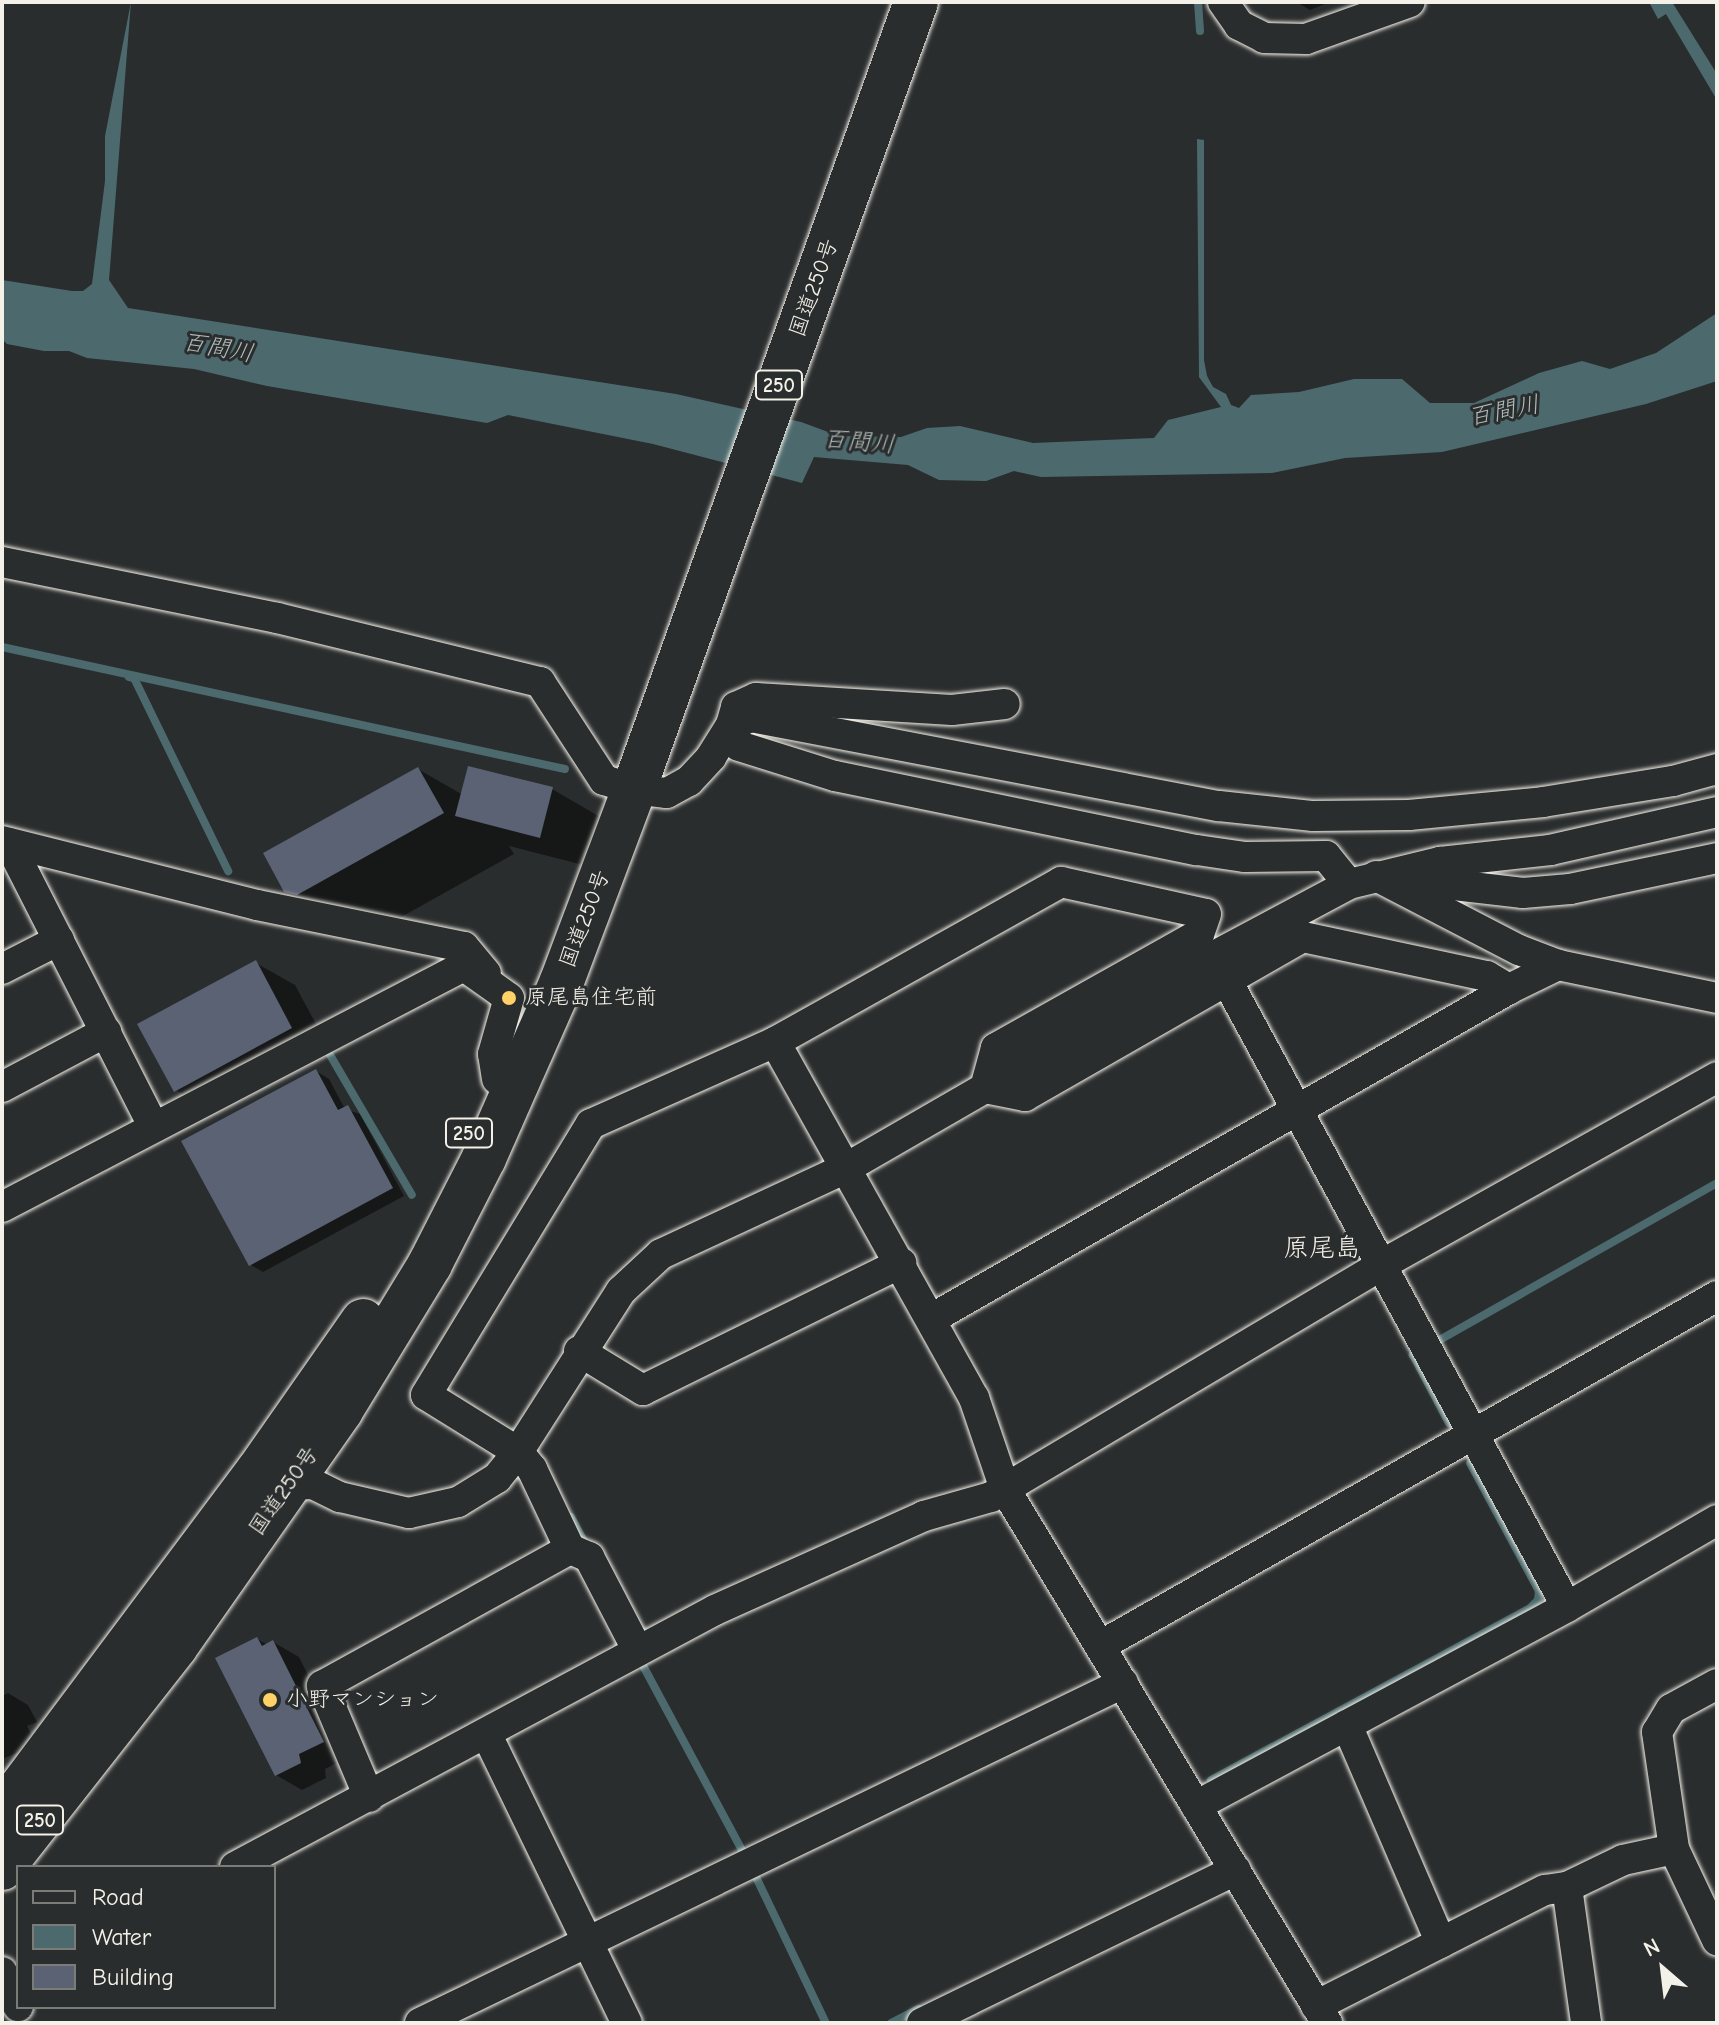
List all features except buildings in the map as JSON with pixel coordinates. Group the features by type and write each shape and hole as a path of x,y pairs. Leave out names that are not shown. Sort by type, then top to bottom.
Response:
{"highway":[{"name":"国道250号","path":"2,1868 176,1646 341,1410 406,1304 484,1158 562,981 898,2"},
{"name":"国道250号","path":"2,1813 258,1471 355,1335 441,1188 497,1079 630,776 916,2"}],"street":[{"path":"1223,2 1239,25 1264,38 1306,39 1410,2"},
{"path":"2,562 277,618 540,682 604,780 630,776 667,793 689,781 711,757 731,725 736,707 756,698 952,710 1005,704"},
{"path":"731,725 751,717 1219,806 1313,816 1409,815 1543,802 1673,781 1717,769"},
{"path":"731,725 739,746 835,776 1197,850 1245,857 1326,856 1362,880 1558,965 1717,998"},
{"path":"287,1485 313,1484 340,1497 409,1513 458,1502 497,1478 518,1452 579,1351 621,1291 661,1254 848,1167 1362,880 1440,862 1550,850 1717,812"},
{"path":"5,842 257,905 464,947 509,998"},
{"path":"5,842 59,940 154,1127"},
{"path":"1362,880 1523,893 1570,889 1717,858"},
{"path":"638,1651 589,1557 570,1549 532,1469 518,1452 426,1395 591,1124 775,1042 1061,882 1206,914 1199,934 996,1048 985,1088"},
{"path":"985,1088 1025,1096 1303,937 1487,976 1509,989"},
{"path":"2,969 59,940"},
{"path":"931,1319 1509,989 1558,965"},
{"path":"2,1207 464,966 509,998"},
{"path":"1227,981 1471,1437 1567,1607"},
{"path":"497,1079 493,1054 509,998"},
{"path":"2,1087 106,1032"},
{"path":"775,1042 848,1167 974,1398 1005,1489 1322,2014 1441,1943 1545,1890 1567,1887 1623,1860 1674,1849"},
{"path":"239,1865 729,1603 924,1516 991,1497 1381,1265 1717,1077"},
{"path":"579,1351 643,1390 901,1263"},
{"path":"1100,1646 1717,1296"},
{"path":"1196,1806 1567,1607 1717,1520"},
{"path":"369,1797 322,1686 570,1549"},
{"path":"420,2023 1123,1683"},
{"path":"1717,1684 1671,1709 1657,1732 1674,1849 1717,1940"},
{"path":"1347,1725 1441,1943"},
{"path":"487,1735 627,2023"},
{"path":"922,2023 1236,1870"},
{"path":"1567,1887 1586,2023"}],"water":[{"name":"百間川","path":"131,2 109,280 128,308 676,394 801,422 839,436 901,437 927,428 960,426 1033,443 1154,438 1168,420 1221,407 1199,377 1197,139 1204,140 1204,360 1213,387 1226,394 1231,405 1239,408 1251,395 1299,392 1354,379 1402,379 1430,403 1474,403 1539,373 1582,361 1610,369 1656,353 1717,313 1717,381 1646,404 1442,452 1345,458 1272,473 1041,477 1014,471 986,481 939,480 908,465 814,457 802,483 653,444 508,415 487,423 267,386 194,369 87,358 69,351 44,351 7,344 2,339 2,280 72,291 83,291 92,284 105,181 105,136"},
{"path":"1649,2 1672,2 1717,74 1717,100 1666,14 1658,19"}],"waterway":[{"path":"1198,2 1200,31"},
{"path":"2,647 565,769"},
{"path":"129,677 134,678 228,871"},
{"path":"326,1048 412,1195"},
{"path":"1436,1342 1717,1183"},
{"path":"1416,1353 1413,1355 1449,1423"},
{"path":"1211,1780 1529,1609 1538,1600 1539,1591 1470,1463"},
{"path":"571,1517 583,1540"},
{"path":"640,1660 744,1854"},
{"path":"755,1875 826,2023"},
{"path":"891,2023 919,2009"}],"place":[{"name":"原尾島住宅前","path":"509,998"},
{"name":"小野マンション","path":"270,1700"}],"district":[{"name":"原尾島","path":"1322,1249"}]}
